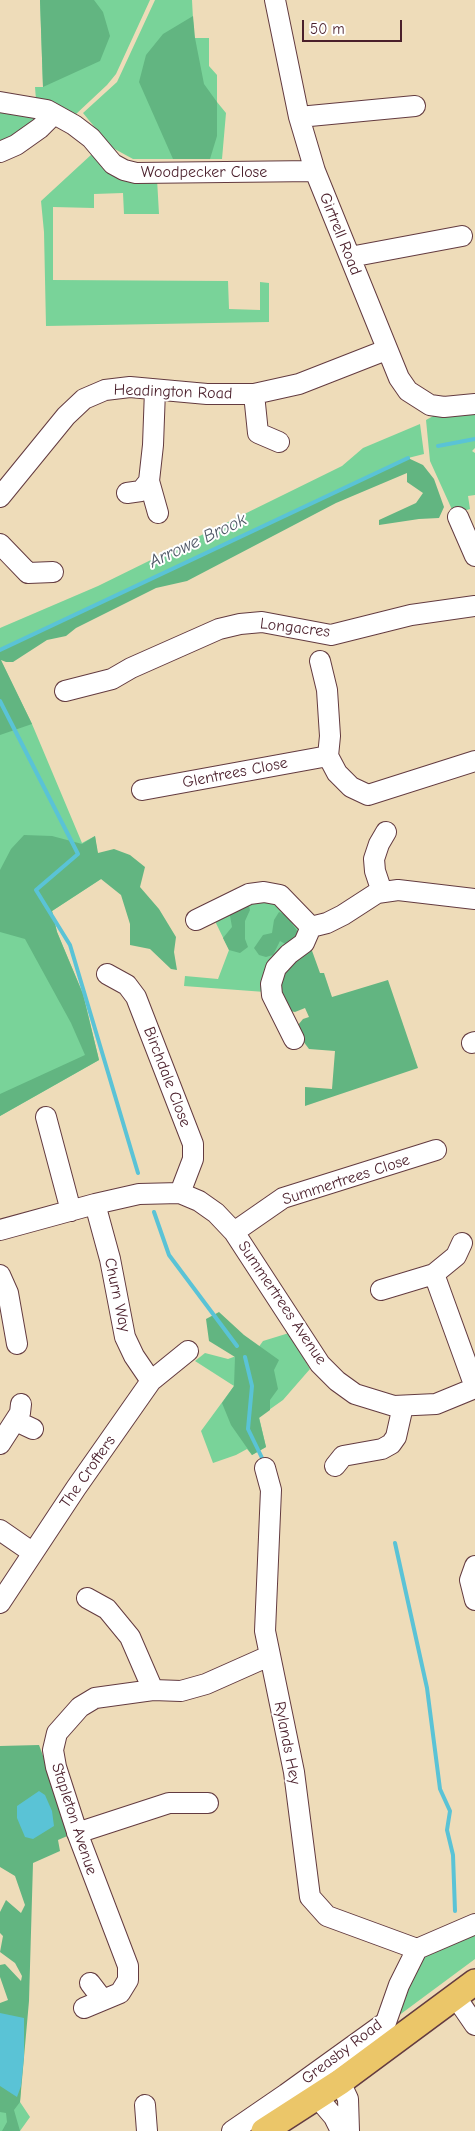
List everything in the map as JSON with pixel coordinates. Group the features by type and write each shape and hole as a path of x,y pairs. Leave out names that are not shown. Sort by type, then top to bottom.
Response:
{"main road":[{"name":"Greasby Road","path":"264,2131 340,2082 475,1982"}],"street":[{"name":"Girtrell Road","path":"275,0 299,117 315,171 386,350 399,378 408,391 430,406 444,408 475,404"},
{"name":"Woodpecker Close","path":"0,102 47,110 74,125 91,138 113,164 130,172 315,171"},
{"path":"299,117 415,106"},
{"path":"0,152 16,145 32,134 54,114"},
{"path":"350,257 462,236"},
{"name":"Headington Road","path":"0,495 66,416 84,399 105,390 130,387 207,394 254,394 300,384 386,350"},
{"path":"154,390 153,445 149,481 158,513"},
{"path":"254,394 252,439 279,442"},
{"path":"127,493 141,490 149,481"},
{"path":"458,517 475,556"},
{"path":"0,544 28,574 52,572"},
{"name":"Longacres","path":"65,691 112,679 131,668 219,629 240,624 262,622 331,635 411,615 475,606"},
{"path":"320,661 328,690 330,736 328,756 337,773 351,787 368,794 475,761"},
{"name":"Glentrees Close","path":"142,790 328,756"},
{"path":"382,892 375,871 374,859 379,844 386,832"},
{"path":"311,927 327,923 382,892 398,890 475,899"},
{"path":"196,920 249,894 264,892 280,895 311,927"},
{"path":"294,1039 272,995 271,984 276,968 289,954 304,943 311,927"},
{"name":"Birchdale Close","path":"107,974 128,985 136,997 193,1144 193,1159 180,1193"},
{"path":"46,1117 72,1211"},
{"name":"Summertrees Close","path":"234,1232 283,1198 436,1150"},
{"path":"0,1230 95,1204 144,1193 180,1193"},
{"name":"Summertrees Avenue","path":"180,1193 200,1201 234,1232 320,1364 337,1381 356,1394 394,1406 403,1406 436,1404 475,1388"},
{"name":"Churn Way","path":"95,1204 110,1259 125,1337 134,1356 151,1381"},
{"path":"381,1290 434,1274 456,1256 462,1243"},
{"path":"434,1274 475,1388"},
{"path":"0,1275 8,1293 7,1323 17,1344"},
{"name":"The Crofters","path":"0,1603 151,1381 188,1351"},
{"path":"335,1466 343,1456 382,1449 391,1444 396,1437 403,1406"},
{"path":"0,1444 23,1418"},
{"name":"Rylands Hey","path":"265,1468 271,1490 265,1631 294,1772 310,1897 327,1916 417,1949"},
{"path":"0,1530 26,1548 31,1555"},
{"path":"473,1573 475,1600"},
{"path":"87,1598 107,1609 130,1637 153,1690"},
{"name":"Stapleton Avenue","path":"84,2008 120,1993 128,1980 128,1966 77,1833 56,1767 53,1750 57,1732 80,1707 95,1698 111,1694 153,1690 181,1691 214,1680 269,1656"},
{"path":"77,1833 169,1803 208,1803"},
{"path":"417,1949 475,1924"},
{"name":"Greasby Road","path":"232,2131 386,2022 399,1985 417,1949"},
{"path":"90,1983 103,2000"},
{"path":"455,1996 475,2025"},
{"name":"Greasby Road","path":"340,2082 348,2099 349,2131"},
{"name":"Greasby Road","path":"316,2097 334,2116 341,2131"},
{"path":"145,2105 147,2131"}],"green space":[{"path":"40,0 150,0 116,74 75,115 36,100 35,87 43,87"},
{"path":"40,0 94,0 103,12 110,36 100,61 43,87"},
{"path":"155,0 192,0 194,38 209,38 209,66 217,75 217,102 226,113 222,159 133,159 111,147 83,113 117,82"},
{"path":"193,16 195,38 204,84 217,102 217,136 210,159 173,159 139,82 146,55 163,34"},
{"path":"0,111 37,118 14,136 0,142"},
{"path":"92,154 157,179 159,214 124,214 123,193 94,194 94,208 53,207 53,280 228,281 229,309 260,310 260,282 269,283 269,322 46,326 44,232 41,201"},
{"path":"475,412 475,448 472,451 475,453 475,495 468,496 470,509 454,514 430,461 426,420 435,415"},
{"path":"420,424 424,454 408,458 0,650 0,628 98,586 342,466 363,448"},
{"path":"408,458 423,465 434,479 444,507 439,518 379,525 379,520 416,503 423,493 407,482 407,473 336,503 187,581 156,588 76,628 66,636 47,640 13,662 1,660 32,724 0,735 0,650"},
{"path":"0,659 32,724 82,843 95,836 101,879 52,911 57,932 83,994 99,1060 0,1116"},
{"path":"24,835 52,836 82,844 95,836 98,853 114,849 130,855 145,867 140,887 159,909 176,937 174,952 177,970 171,969 150,949 130,945 130,924 121,895 101,879 52,911 57,932 83,994 99,1060 0,1116 0,1094 85,1055 71,1023 25,939 0,932 0,870 11,849"},
{"path":"253,899 277,901 302,925 265,992 184,986 185,976 218,979 229,950 214,919"},
{"path":"248,902 250,910 245,921 245,939 248,947 240,953 229,950 223,938 232,927 229,910"},
{"path":"279,912 286,915 300,935 289,946 280,941 273,955 266,957 259,955 254,948 263,935 272,933 274,920"},
{"path":"311,948 320,973 324,973 332,997 388,980 418,1068 305,1106 305,1087 332,1089 335,1051 309,1049 303,1041 298,1025 303,1019 309,1017 305,1008 295,1012 290,1011 283,997 280,983 284,973 292,963"},
{"path":"219,1312 244,1335 279,1360 274,1370 278,1389 270,1400 270,1410 259,1418 266,1447 252,1455 231,1425 222,1403 234,1386 235,1357 209,1341 206,1319"},
{"path":"289,1333 310,1369 283,1400 259,1417 266,1447 252,1455 247,1449 213,1463 201,1431 234,1386 195,1361 205,1353 228,1359 258,1348 263,1341"},
{"path":"39,1745 72,1834 58,1840 60,1851 33,1863 29,2001 20,2102 14,2110 20,2131 2,2131 7,2122 6,2113 0,2112 0,2003 8,2000 0,1977 0,1965 5,1964 21,1981 22,1976 15,1963 0,1952 3,1936 0,1933 0,1912 6,1900 21,1913 25,1905 15,1876 0,1867 0,1746"},
{"path":"475,1931 475,1959 394,2019 418,1961 430,1950"},
{"path":"0,2086 21,2086 20,2102 30,2117 20,2131 0,2131"}],"water":[{"path":"39,1791 45,1795 52,1811 54,1826 33,1839 25,1837 17,1818 17,1806"},
{"path":"0,2013 24,2018 24,2057 21,2086 17,2097 0,2086"}],"waterway":[{"name":"Arrowe Brook","path":"438,446 475,439"},
{"name":"Arrowe Brook","path":"0,650 408,458"},
{"path":"0,701 78,854 36,890 70,945 138,1173"},
{"path":"154,1212 169,1255 237,1346"},
{"path":"245,1357 252,1386 248,1429 264,1462"},
{"path":"395,1543 427,1688 440,1789 450,1811 447,1830 453,1855 455,1911"}]}
